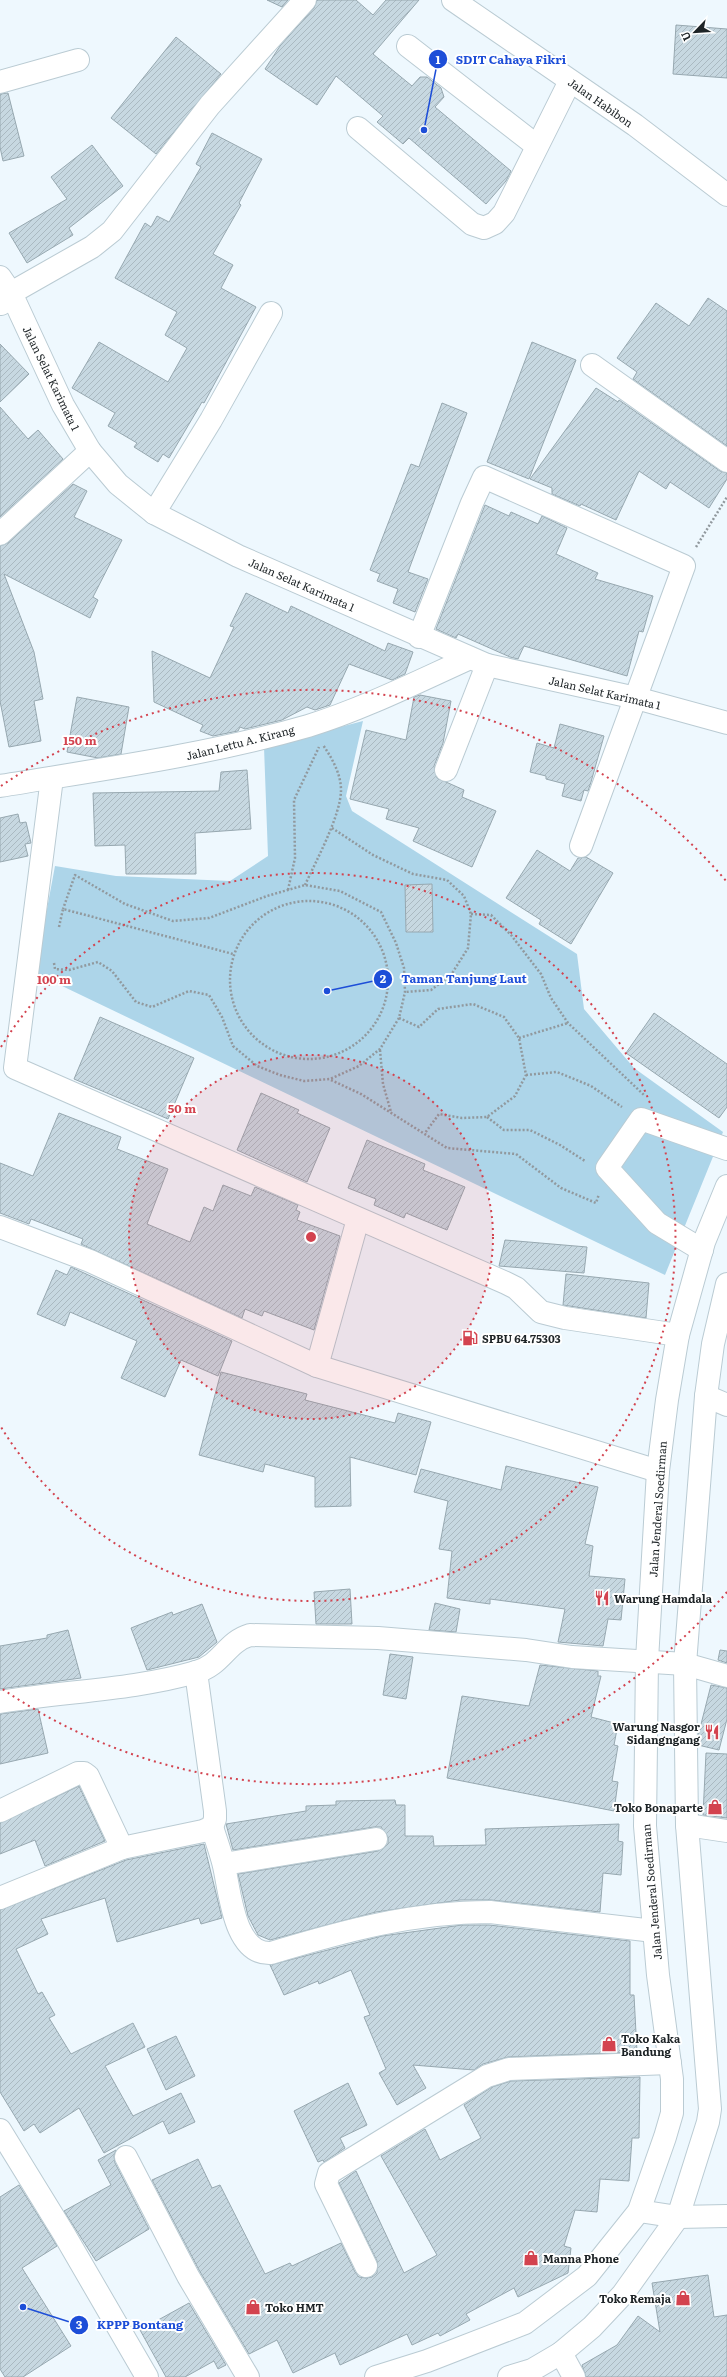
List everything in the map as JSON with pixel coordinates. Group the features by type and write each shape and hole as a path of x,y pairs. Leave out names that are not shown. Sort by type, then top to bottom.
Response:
{"street":[{"path":"4,292 85,251 112,231 210,106 305,0"},
{"name":"Jalan Habibon","path":"453,0 635,126 727,195"},
{"path":"408,46 537,146"},
{"path":"0,82 78,60"},
{"path":"358,128 472,224 484,228 495,223 504,213 570,81"},
{"name":"Jalan Selat Karimata 1","path":"4,292 63,404 90,451 118,484 154,513 238,556 478,662 636,698 727,723"},
{"path":"154,513 211,420 271,313"},
{"path":"592,365 727,461"},
{"path":"0,534 90,451"},
{"path":"419,637 472,503 484,477 684,566 581,846"},
{"path":"446,770 478,662"},
{"name":"Jalan Lettu A. Kirang","path":"0,786 136,765 206,751 309,725 478,662"},
{"path":"52,778 8,1067 506,1283 516,1288 541,1312 565,1318 678,1335"},
{"path":"702,1250 657,1223 608,1168 641,1119 727,1149"},
{"name":"Jalan Jenderal Soedirman","path":"376,2377 427,2362 525,2322 586,2276 639,2211 672,2113 672,2079 654,1931 645,1826 647,1660 658,1471 667,1400 678,1335 702,1250 727,1186"},
{"path":"317,1366 358,1218"},
{"path":"0,1227 90,1261 317,1366 658,1471"},
{"path":"509,2377 533,2373 561,2353 592,2327 623,2294 678,2217 710,2110 687,1825 685,1664 706,1396 712,1344 727,1284"},
{"path":"706,1396 727,1405"},
{"path":"0,1702 42,1695 141,1683 196,1672 217,1662 232,1643 250,1635 378,1638 526,1650 572,1657 647,1660 685,1664 727,1676"},
{"path":"196,1672 215,1819 212,1827 224,1864 232,1908 237,1923 252,1948 263,1954 271,1953 352,1929 464,1912 490,1912 654,1931"},
{"path":"0,1811 78,1772 84,1773 88,1776 122,1848"},
{"path":"687,1825 727,1831"},
{"path":"0,1898 122,1848 203,1831 212,1827"},
{"path":"224,1864 376,1839"},
{"path":"366,2266 326,2184 329,2173 487,2076 498,2071 509,2069 670,2063"},
{"path":"0,2130 64,2234 147,2377"},
{"path":"126,2157 188,2276 248,2377"},
{"path":"639,2211 678,2217 727,2216"},
{"path":"561,2353 574,2377"}],"path":[{"path":"684,566 727,497"},
{"path":"288,890 295,858 294,800 321,742 334,761 341,790 332,828 305,885"},
{"path":"332,828 373,855 413,874 447,880 464,896 472,914 468,948 451,975 431,990 405,992"},
{"path":"52,955 55,969 69,970 98,962 112,972 136,1002 152,1007 189,991 209,995 222,1017 233,1046 257,1066 280,1075 304,1081 330,1079 358,1066 380,1049 399,1018 405,992 404,968 396,943 381,912 340,891 305,885 208,918 173,921 125,904 75,875 63,908 58,929"},
{"path":"303,901 334,905 361,921 380,946 388,976 384,1006 368,1033 344,1052 314,1060 283,1056 256,1040 237,1015 229,985 233,954 249,927 274,908 303,901"},
{"path":"63,908 233,954"},
{"path":"472,914 491,915 511,934 542,974 551,998 568,1023 652,1103 641,1119 591,1086 557,1072 526,1074"},
{"path":"399,1018 419,1027 438,1009 473,1004 504,1017 519,1038 526,1074 515,1096 487,1117 462,1118 439,1114 425,1133"},
{"path":"519,1038 568,1023"},
{"path":"380,1049 383,1084 391,1112"},
{"path":"330,1079 361,1094 447,1148 516,1154 561,1188 596,1203 608,1168 590,1164 560,1145 530,1130 504,1130 487,1117"}],"shaded area":[{"path":"363,721 346,796 352,811 577,954 584,1009 634,1068 723,1132 665,1275 35,973 55,866 116,876 230,881 268,856 264,747"}],"building":[{"path":"267,0 288,0 282,7"},
{"path":"317,0 356,0 373,15 386,0 419,0 373,54 412,86 420,77 427,77 441,88 444,97 435,107 511,171 506,181 486,204 409,138 403,144 377,122 383,116 336,76 317,105 265,69 280,46 314,8"},
{"path":"676,25 727,29 727,78 673,74"},
{"path":"176,37 221,74 156,154 111,118"},
{"path":"8,93 24,156 3,161 0,147 0,94"},
{"path":"212,133 262,159 239,203 241,205 213,254 233,265 221,288 256,307 204,403 202,402 169,458 163,454 158,462 134,447 137,443 108,426 115,413 72,388 99,342 168,382 187,348 165,335 177,312 115,278 145,223 151,227 157,216 169,222 201,167 196,164"},
{"path":"92,145 123,186 69,228 73,235 27,263 9,233 67,199 51,177"},
{"path":"708,298 727,311 727,446 633,379 637,372 617,358 656,303 689,326"},
{"path":"532,342 576,360 529,479 487,462"},
{"path":"0,344 29,374 0,402"},
{"path":"596,388 618,402 619,400 720,471 727,473 727,479 709,508 670,482 666,489 639,471 616,520 581,504 580,506 552,494 552,488 530,479"},
{"path":"442,403 467,413 408,572 428,579 415,612 393,603 398,589 377,581 380,574 370,570 411,464 419,467"},
{"path":"0,407 28,439 38,430 63,459 0,517"},
{"path":"73,484 87,491 74,517 122,540 93,597 98,600 90,618 4,574 34,652 43,699 34,701 41,741 9,747 0,701 0,546 8,543"},
{"path":"485,505 509,516 511,512 538,524 542,516 567,528 556,554 598,573 595,579 653,596 643,632 639,631 627,676 524,646 518,659 510,657 458,634 456,638 436,629"},
{"path":"246,593 288,613 291,606 385,651 388,643 413,652 405,674 392,680 349,664 330,705 315,710 307,707 282,720 245,729 240,727 238,731 213,736 200,731 203,725 154,702 152,651 210,678 234,627 230,626"},
{"path":"420,695 451,701 443,743 434,766 437,778 464,790 462,797 496,811 472,867 413,841 419,828 386,819 389,809 350,799 366,730 406,740 414,697"},
{"path":"77,697 129,707 121,754 98,758 67,752"},
{"path":"560,724 604,736 588,791 584,790 581,801 562,796 565,784 546,779 546,776 530,772 537,743 554,748"},
{"path":"247,770 251,829 195,833 196,874 126,874 125,845 95,846 93,793 219,791 221,772"},
{"path":"18,814 20,823 26,822 31,843 25,844 28,856 0,862 0,818"},
{"path":"537,850 570,871 578,858 586,857 613,873 571,944 539,924 541,920 506,898"},
{"path":"432,884 433,932 406,932 405,885"},
{"path":"654,1013 727,1064 727,1107 719,1118 626,1053"},
{"path":"100,1017 194,1058 168,1119 74,1079"},
{"path":"261,1093 299,1110 297,1113 330,1128 307,1182 237,1150"},
{"path":"59,1113 121,1137 117,1149 168,1169 147,1224 190,1242 204,1207 213,1211 223,1185 251,1196 255,1187 298,1205 296,1210 300,1212 297,1220 340,1236 314,1330 264,1311 262,1316 245,1309 242,1318 81,1244 83,1239 31,1219 29,1224 0,1213 0,1163 33,1176"},
{"path":"367,1140 425,1164 423,1170 465,1187 447,1230 406,1213 404,1218 374,1205 376,1199 348,1188"},
{"path":"505,1240 587,1247 584,1273 499,1266"},
{"path":"71,1267 232,1341 218,1376 181,1360 165,1397 121,1378 137,1341 70,1312 65,1326 37,1314 56,1270 67,1275"},
{"path":"566,1274 649,1283 646,1318 563,1305"},
{"path":"221,1372 307,1394 305,1400 395,1423 398,1413 431,1422 416,1475 350,1457 351,1506 315,1507 315,1477 265,1464 263,1472 199,1455"},
{"path":"506,1466 598,1487 585,1544 593,1546 589,1576 625,1579 621,1620 608,1619 603,1646 558,1642 565,1609 490,1599 490,1604 447,1598 452,1551 439,1549 448,1501 414,1492 421,1469 501,1490"},
{"path":"350,1589 352,1624 316,1624 314,1592"},
{"path":"435,1603 460,1609 456,1632 429,1630"},
{"path":"202,1604 217,1642 199,1657 147,1670 131,1628 172,1612 173,1615"},
{"path":"68,1630 81,1678 0,1689 0,1646 47,1638 47,1635"},
{"path":"720,1650 727,1651 727,1663 718,1660"},
{"path":"390,1654 413,1657 406,1699 383,1695"},
{"path":"540,1665 598,1671 598,1676 601,1676 591,1717 618,1724 614,1745 618,1746 612,1781 618,1782 614,1811 447,1778 462,1696 529,1706"},
{"path":"711,1685 727,1688 727,1719 719,1750 698,1745 698,1736"},
{"path":"38,1709 48,1753 0,1764 0,1714"},
{"path":"706,1753 727,1754 727,1818 703,1815"},
{"path":"79,1786 105,1841 45,1866 35,1840 0,1854 0,1823"},
{"path":"395,1800 396,1805 405,1805 405,1836 433,1836 434,1846 486,1845 485,1829 619,1824 618,1841 623,1842 621,1875 603,1873 600,1912 491,1900 460,1900 376,1912 270,1940 258,1935 248,1916 238,1874 378,1851 388,1844 388,1837 381,1827 374,1827 233,1850 226,1824 306,1811 306,1806 336,1805 336,1801"},
{"path":"204,1844 222,1918 201,1924 199,1918 117,1942 105,1898 41,1919 48,1934 16,1949 38,1994 42,1992 55,2015 49,2018 71,2054 133,2023 145,2047 105,2066 133,2116 181,2093 195,2122 169,2134 163,2121 104,2153 79,2108 40,2133 34,2124 24,2131 0,2092 0,1910 126,1860"},
{"path":"462,1925 489,1925 630,1941 630,1995 634,1995 637,2052 508,2057 483,2064 474,2070 413,2065 426,2088 397,2105 379,2073 386,2069 364,2017 370,2015 351,1970 319,1984 318,1981 284,1995 270,1965 382,1936"},
{"path":"176,2036 195,2076 166,2090 147,2049"},
{"path":"640,2077 639,2138 632,2138 629,2181 600,2179 597,2212 575,2210 564,2246 571,2248 568,2273 518,2297 514,2288 466,2314 470,2320 440,2336 438,2333 412,2345 407,2334 340,2365 335,2353 293,2373 277,2340 249,2354 199,2270 152,2180 198,2159 212,2188 220,2185 265,2274 290,2263 292,2266 341,2243 355,2272 359,2277 366,2278 372,2277 377,2273 377,2261 339,2183 356,2171 404,2273 437,2255 381,2156 425,2129 440,2160 481,2138 464,2105 492,2087 511,2081"},
{"path":"348,2083 367,2125 340,2138 345,2148 324,2162 323,2160 318,2162 294,2111"},
{"path":"116,2150 114,2156 115,2163 149,2229 96,2261 64,2211 111,2185 98,2160"},
{"path":"19,2185 57,2246 22,2268 71,2346 23,2377 5,2377 0,2369 0,2197"},
{"path":"708,2275 714,2317 727,2315 727,2377 586,2377 582,2365 617,2345 638,2316 660,2332 652,2283"},
{"path":"189,2303 226,2365 218,2369 214,2361 185,2377 166,2377 140,2330"}],"place":[{"name":"SDIT Cahaya Fikri","path":"424,130"},
{"name":"Taman Tanjung Laut","path":"327,991"},
{"name":"SPBU 64.75303","path":"470,1338"},
{"name":"Warung Hamdala","path":"602,1598"},
{"name":"Warung Nasgor Sidangngang","path":"712,1732"},
{"name":"Toko Bonaparte","path":"715,1807"},
{"name":"Toko Kaka Bandung","path":"609,2044"},
{"name":"Manna Phone","path":"531,2258"},
{"name":"Toko Remaja","path":"683,2298"},
{"name":"KPPP Bontang","path":"23,2307"},
{"name":"Toko HMT","path":"253,2307"}]}
